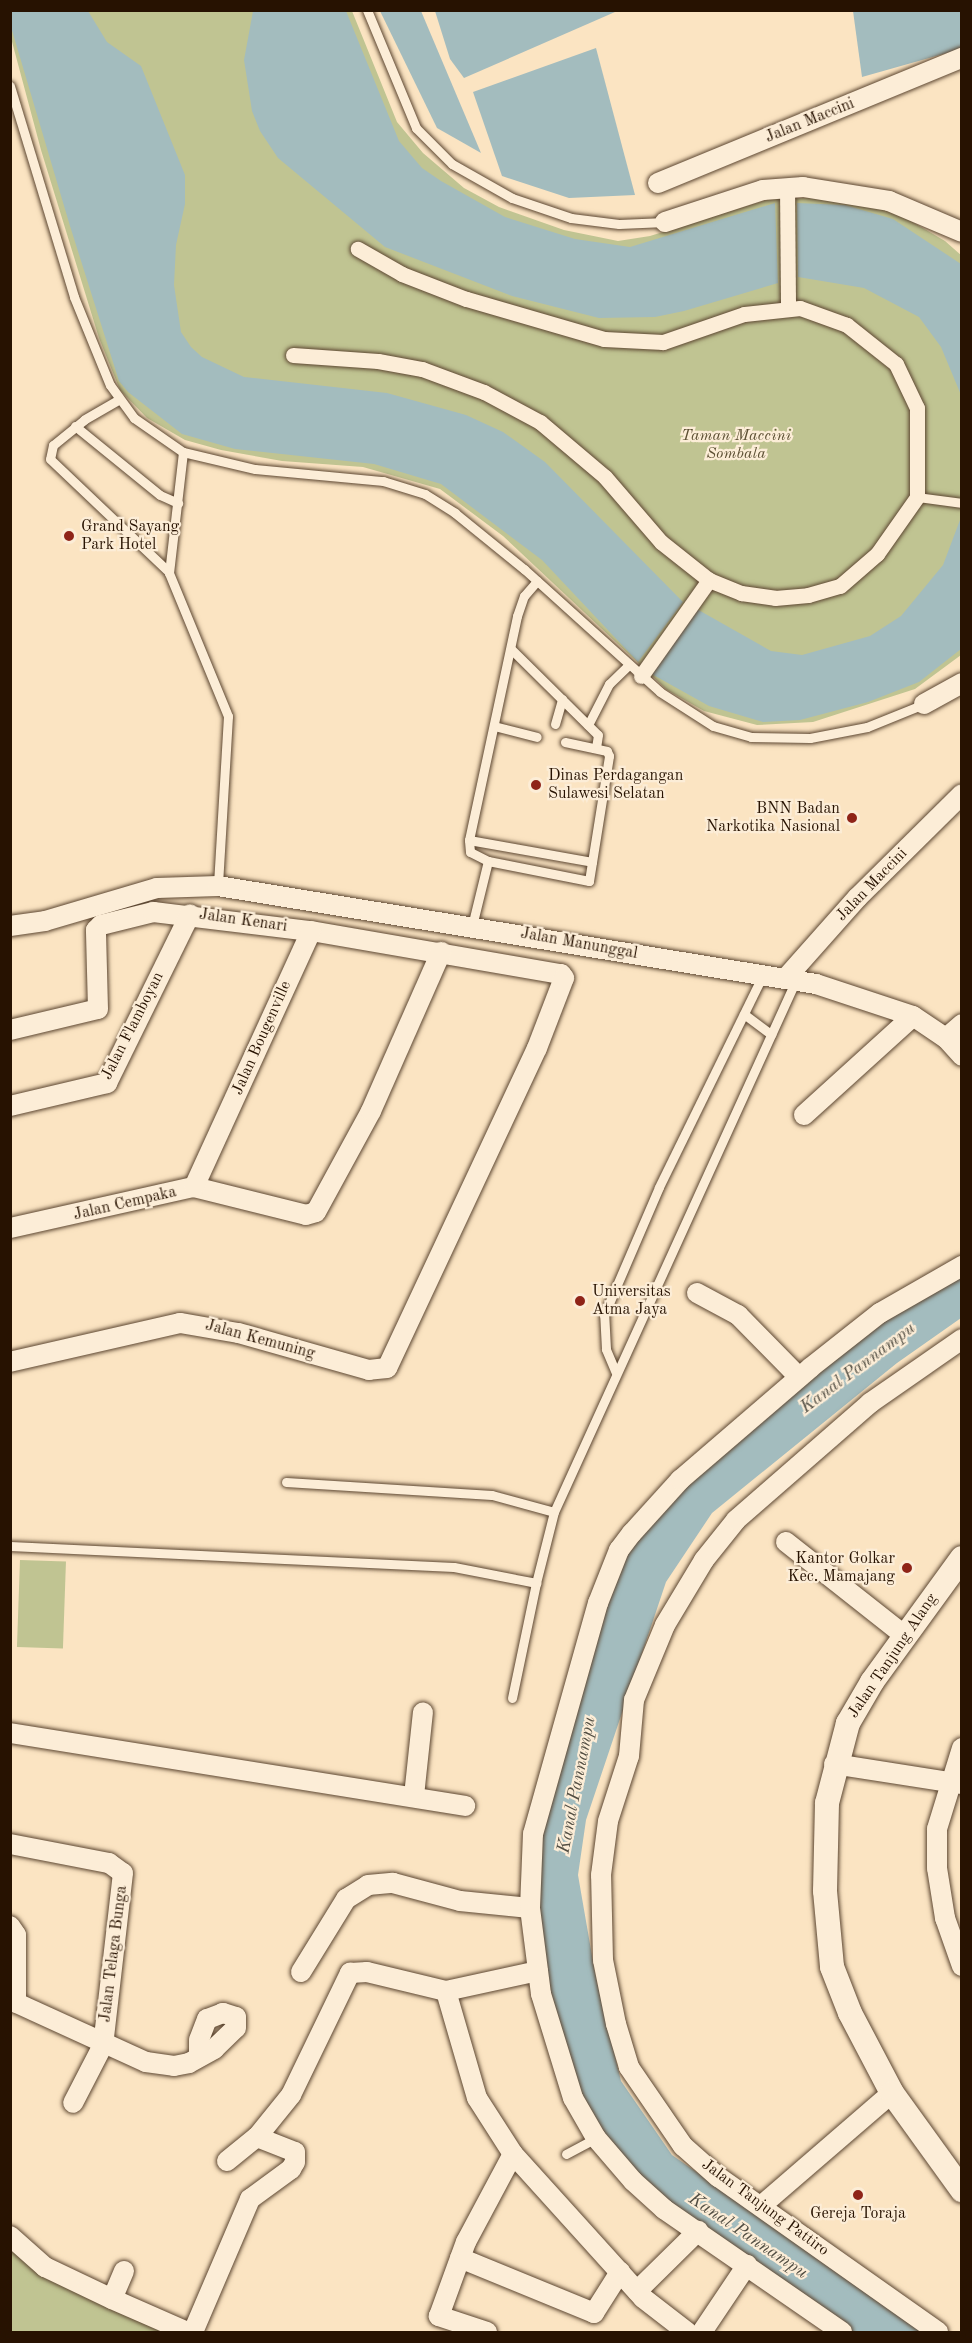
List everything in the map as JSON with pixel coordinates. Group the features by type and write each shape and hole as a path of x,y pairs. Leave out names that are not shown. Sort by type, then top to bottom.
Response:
{"street":[{"name":"Jalan Maccini","path":"658,183 962,58"},
{"path":"665,222 746,195 848,191 889,201 962,232"},
{"path":"787,192 790,286 788,309"},
{"path":"293,355 378,361 422,369 484,392 540,422 605,477 662,542 708,580 741,592 775,598 808,595 840,586 877,554 917,497 917,408 896,364 847,325 800,308 744,314 663,342 604,339 466,299 402,274 357,249"},
{"path":"638,670 708,580"},
{"path":"924,704 962,683"},
{"name":"Jalan Maccini","path":"791,979 858,897 962,794"},
{"name":"Jalan Manunggal","path":"10,926 45,921 134,893 178,885 218,886 791,979 913,1016 945,1038 962,1056"},
{"name":"Jalan Kenari","path":"10,1030 98,1009 95,934 101,925 153,912 190,914 311,931 561,974 564,985 537,1048 393,1362 380,1372 369,1370"},
{"name":"Jalan Flamboyan","path":"10,1106 94,1089 107,1083 190,914"},
{"name":"Jalan Bougenville","path":"213,1145 311,931"},
{"path":"194,1187 306,1215 316,1212 371,1111 441,952"},
{"path":"804,1115 913,1016"},
{"path":"945,1038 962,1024"},
{"name":"Jalan Cempaka","path":"10,1228 194,1187 213,1145"},
{"path":"842,2332 664,2209 633,2181 596,2138 573,2098 557,2054 537,1971 530,1908 537,1815 598,1603 619,1550 680,1480 799,1377 879,1313 962,1266"},
{"path":"697,1293 738,1315 799,1377"},
{"name":"Jalan Kemuning","path":"10,1362 180,1323 238,1333 369,1370"},
{"name":"Jalan Tanjung Pattiro","path":"938,2332 717,2177 683,2146 629,2067 616,2024 603,1960 601,1875 608,1821 629,1756 634,1700 678,1602 736,1520 870,1403 962,1339"},
{"path":"786,1542 905,1636"},
{"name":"Jalan Tanjung Alang","path":"962,1558 905,1636 848,1724 834,1764 827,1803 826,1937 832,1967 850,2013 892,2093 962,2190"},
{"path":"414,1796 423,1712"},
{"path":"10,1732 465,1806"},
{"path":"962,1748 956,1783 937,1829 938,1868 945,1918 962,1966"},
{"path":"834,1764 956,1783"},
{"name":"Jalan Telaga Bunga","path":"10,1844 109,1863 123,1873 103,2044"},
{"path":"301,1972 346,1899 368,1885 393,1883 468,1903 530,1908"},
{"path":"10,1926 16,1935 13,2002 146,2062 174,2066 199,2057"},
{"path":"227,2161 257,2137 300,2080 350,1973 367,1972 446,1991 537,1971"},
{"path":"446,1991 477,2098 513,2154 543,2192 637,2291 689,2332 747,2265"},
{"path":"73,2103 103,2044"},
{"path":"760,2206 892,2093"},
{"path":"193,2332 250,2199 291,2169 295,2162 295,2152 257,2137"},
{"path":"487,2332 435,2324 460,2258 513,2154"},
{"path":"637,2291 698,2231"},
{"path":"10,2236 45,2267 187,2332"},
{"path":"460,2258 594,2313 620,2272"},
{"path":"112,2299 124,2271"}],"lane":[{"path":"367,10 416,128 452,164 512,198 571,218 619,224 665,222"},
{"path":"10,86 74,297 118,400 134,418 183,452 255,469 383,481 425,494 455,513 537,581 678,706 713,726 771,739 849,732 924,704"},
{"path":"118,400 75,426 53,445 50,459 169,572 228,716 218,886"},
{"path":"75,426 142,482 178,503"},
{"path":"169,572 183,452"},
{"path":"917,497 962,503"},
{"path":"537,581 525,596 511,649 469,840 470,852 488,861 589,880 609,756 607,751 565,742"},
{"path":"511,649 598,735 596,748"},
{"path":"588,725 609,684 638,670"},
{"path":"555,724 562,699"},
{"path":"494,726 537,737"},
{"path":"469,840 592,862"},
{"path":"535,871 539,853"},
{"path":"472,926 488,861"},
{"path":"616,1373 606,1349 604,1315 659,1187 763,975"},
{"path":"512,1698 554,1512 771,1034 791,979"},
{"path":"744,1014 771,1034"},
{"path":"286,1482 492,1495 554,1512"},
{"path":"10,1546 454,1567 536,1584"},
{"path":"566,2154 596,2138"}],"green space":[{"name":"Taman Maccini Sombala","path":"10,11 352,11 397,122 423,153 464,188 499,207 564,230 618,241 650,236 770,199 809,198 860,204 899,214 945,241 962,256 961,655 915,689 813,722 757,725 704,711 667,690 503,536 440,489 363,467 282,461 221,450 185,440 147,418 120,390 99,338 41,150 11,38"},
{"path":"20,1560 66,1562 63,1649 17,1647"},
{"path":"10,2248 174,2332 11,2332"}],"water":[{"path":"615,10 615,12 464,78 450,59 435,11"},
{"path":"10,11 88,11 107,42 141,66 185,175 185,204 176,245 174,285 181,332 191,347 202,357 244,377 387,393 466,415 503,432 545,462 683,602 638,662 542,560 441,484 374,464 235,449 182,434 128,392 119,381 70,226 11,27"},
{"path":"253,11 346,11 399,141 422,168 505,217 575,239 630,247 775,203 778,283 684,311 655,317 599,318 512,296 385,247 278,158 260,131 252,111 244,60"},
{"path":"380,11 421,11 481,153 437,128"},
{"path":"853,11 961,11 961,49 862,77"},
{"path":"596,48 635,195 569,198 502,176 473,92"},
{"path":"797,203 845,205 893,219 961,264 961,395 941,347 919,317 864,288 798,277"},
{"path":"960,520 961,649 919,682 868,702 800,720 763,722 709,706 648,672 695,608 771,651 802,655 870,636 901,616 943,565"},
{"name":"Kanal Pannampu","path":"961,1272 961,1318 897,1363 712,1513 666,1582 586,1820 578,1875 595,1973 621,2081 672,2155 926,2332 851,2332 661,2200 629,2171 568,2081 549,2010 538,1906 541,1825 621,1561 689,1478 879,1318"}],"place":[{"name":"Grand Sayang Park Hotel","path":"69,536"},
{"name":"Dinas Perdagangan Sulawesi Selatan","path":"536,785"},
{"name":"BNN Badan Narkotika Nasional","path":"852,818"},
{"name":"Universitas Atma Jaya","path":"580,1301"},
{"name":"Kantor Golkar Kec. Mamajang","path":"907,1568"},
{"name":"Gereja Toraja","path":"858,2195"}]}
